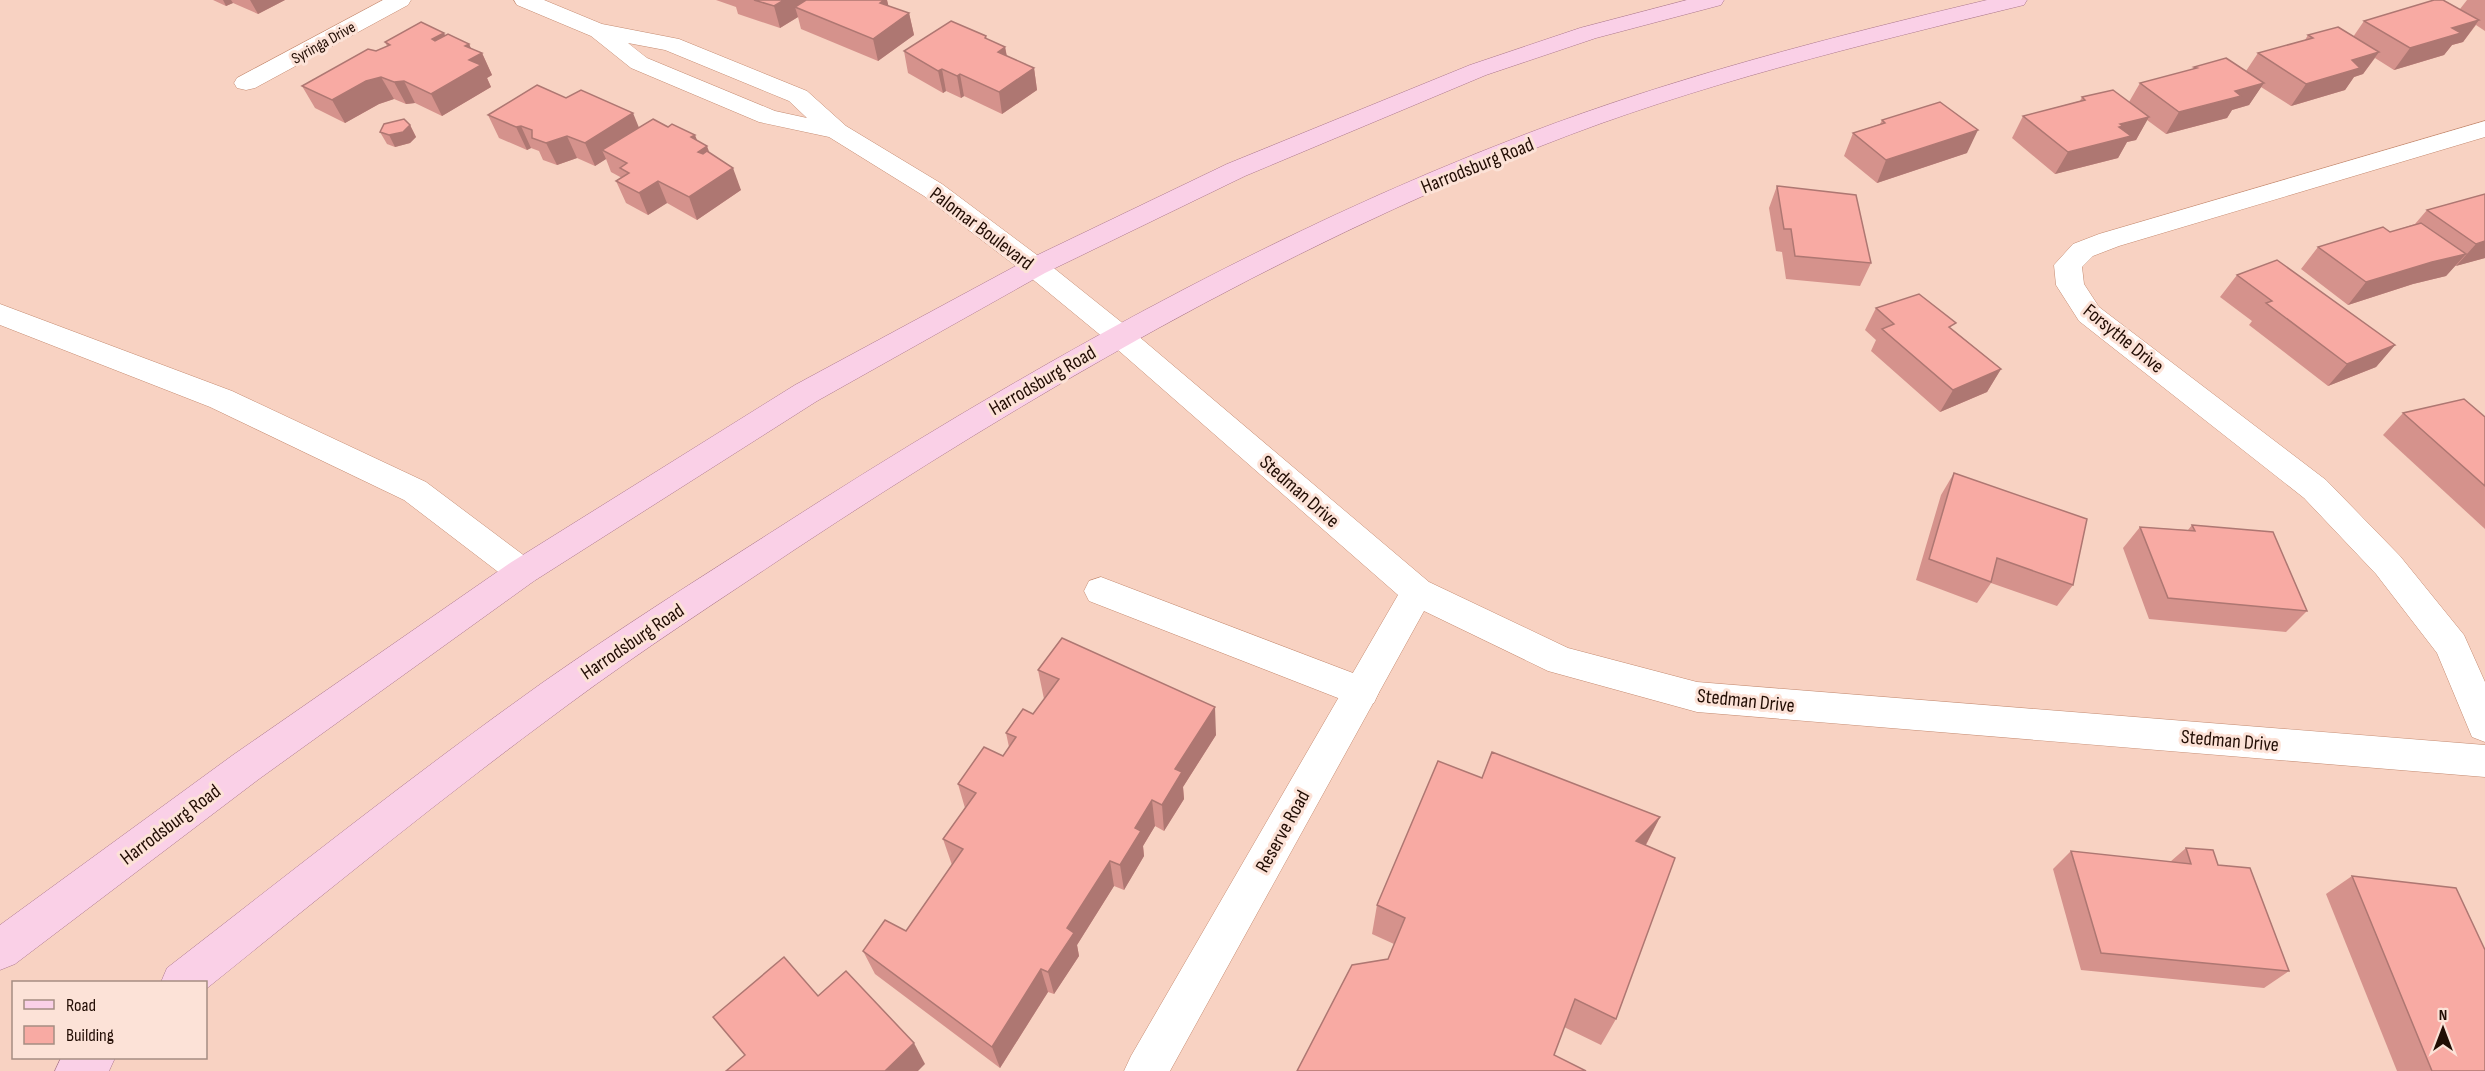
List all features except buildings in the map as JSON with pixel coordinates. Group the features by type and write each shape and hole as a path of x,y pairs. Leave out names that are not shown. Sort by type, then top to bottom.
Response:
{"main road":[{"name":"Harrodsburg Road","path":"0,950 246,767 522,572 806,393 1035,267 1236,170 1478,70 1588,33 1713,0"},
{"name":"Harrodsburg Road","path":"183,981 374,830 609,655 856,492 1012,395 1120,336 1346,221 1475,164 1581,123 1662,93 1846,39 2016,0"},
{"path":"77,1071 92,1059"}],"street":[{"name":"Syringa Drive","path":"246,83 400,0"},
{"name":"Palomar Boulevard","path":"525,0 596,30 639,63 768,117 837,131 933,190 1035,267 1120,336"},
{"name":"Forsythe Drive","path":"2485,129 2109,240 2083,250 2068,265 2070,285 2089,314 2229,420 2315,489 2388,566 2452,645 2485,726"},
{"path":"0,314 221,399 415,491 522,572"},
{"name":"Stedman Drive","path":"1120,336 1417,592 1561,661 1697,697 2485,761"},
{"path":"1101,591 1360,692"},
{"name":"Reserve Road","path":"1146,1071 1417,592"}]}
